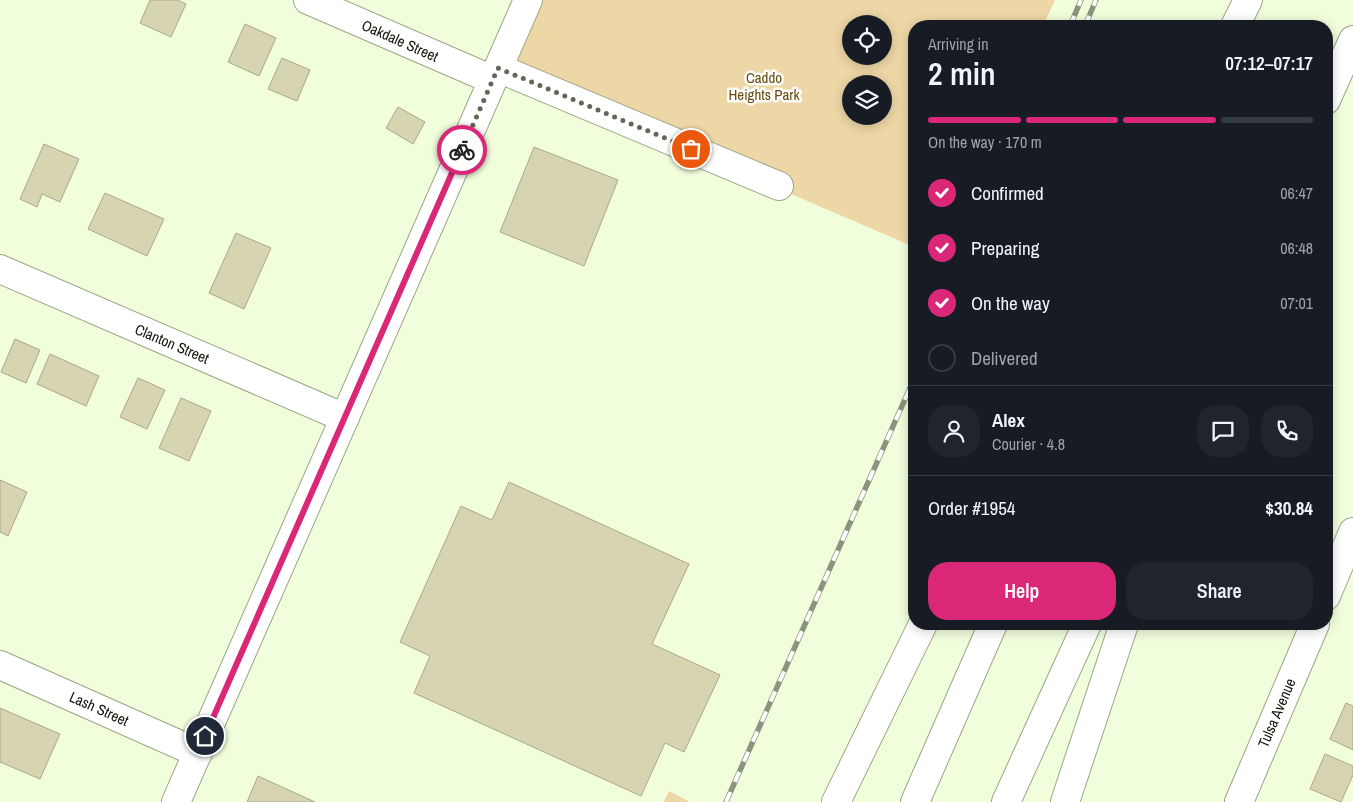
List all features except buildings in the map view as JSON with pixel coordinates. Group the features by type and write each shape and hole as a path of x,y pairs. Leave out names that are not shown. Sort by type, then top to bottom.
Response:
{"main road":[{"name":"Oakdale Street","path":"308,0 779,186"},
{"path":"176,802 528,0"},
{"path":"1238,20 1248,0"},
{"path":"1253,20 1262,0"},
{"path":"1333,84 1353,40"},
{"name":"Clanton Street","path":"0,269 345,418"},
{"path":"1333,579 1353,532"},
{"path":"836,802 920,630"},
{"path":"915,802 990,630"},
{"path":"1006,802 1083,630"},
{"path":"1065,802 1122,630"},
{"name":"Tulsa Avenue","path":"1239,802 1311,630"},
{"name":"Lash Street","path":"0,665 198,753"}],"green space":[{"name":"Caddo Heights Park","path":"528,0 1055,0 1046,20 908,20 908,244 498,68"},
{"path":"669,791 690,802 664,802"}],"railway":[{"path":"1073,20 1081,0"},
{"path":"1088,20 1096,0"},
{"path":"726,802 908,392"}],"way so far":[{"path":"462,150 498,68 691,149"}],"route":[{"path":"205,736 462,150"}]}
